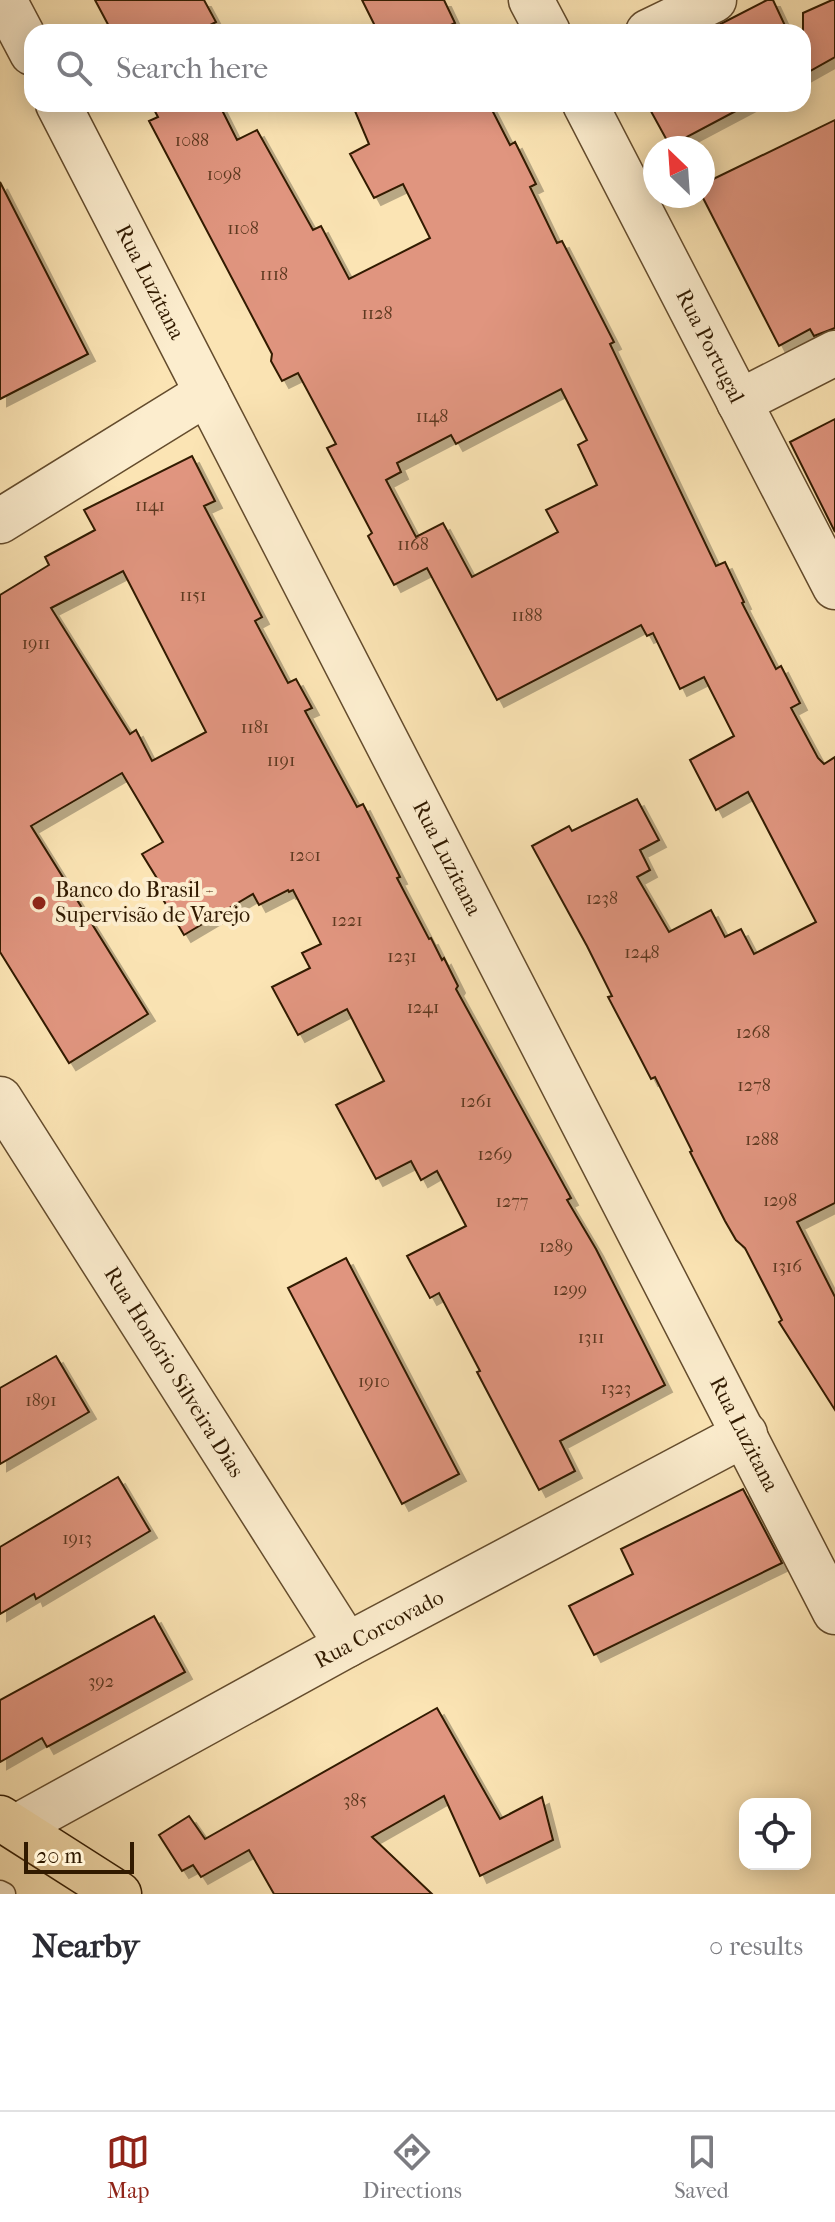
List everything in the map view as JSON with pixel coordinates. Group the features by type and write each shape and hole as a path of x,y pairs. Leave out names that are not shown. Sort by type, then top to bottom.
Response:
{"main road":[{"path":"8,1823 119,1894"}],"street":[{"path":"4,0 24,38"},
{"path":"531,0 544,24"},
{"path":"664,24 714,0"},
{"name":"Rua Luzitana","path":"62,112 835,1612"},
{"name":"Rua Portugal","path":"589,112 835,587"},
{"path":"739,402 835,353"},
{"path":"0,521 207,393"},
{"name":"Rua Honório Silveira Dias","path":"0,1099 347,1645"},
{"name":"Rua Corcovado","path":"8,1823 745,1434"}],"building":[{"path":"95,0 204,0 216,22 212,24 108,24"},
{"path":"362,0 444,0 455,23 453,24 374,24"},
{"path":"767,0 773,0 784,24 720,24"},
{"path":"835,0 835,57 811,70 811,24 803,24 803,13"},
{"path":"155,112 223,112 237,140 257,130 313,230 321,226 349,279 430,238 403,184 374,198 350,154 369,144 355,112 493,112 510,145 515,142 536,184 530,187 557,243 562,241 614,342 610,344 716,566 725,562 776,669 781,666 800,703 791,708 818,758 824,764 835,757 835,1203 797,1222 835,1297 835,1410 779,1322 782,1320 745,1248 736,1240 725,1221 655,1077 651,1079 608,997 612,996 587,946 532,846 569,826 572,831 637,799 659,840 640,850 650,870 637,877 669,932 711,910 725,937 741,929 754,954 816,922 748,792 716,810 690,760 734,736 704,677 680,689 653,633 647,636 641,625 497,700 427,568 394,585 368,536 372,533 327,448 336,444 298,373 282,381 271,361 272,354 149,121 158,117","holes":["561,389 587,440 578,445 597,485 546,510 558,532 472,577 443,523 416,537 386,480 401,472 397,463 451,435 456,444"]},
{"path":"651,112 734,112 689,136 665,136"},
{"path":"835,120 835,328 814,336 810,329 779,346 708,208 715,208 715,178"},
{"path":"0,182 88,354 0,399"},
{"path":"835,419 835,532 790,442"},
{"path":"192,456 215,501 204,506 262,617 255,621 288,683 296,679 312,708 305,711 357,807 363,804 400,877 397,878 429,939 442,960 444,958 458,986 456,989 571,1198 567,1200 596,1249 665,1385 560,1441 575,1471 539,1490 439,1293 430,1298 407,1256 466,1226 437,1171 421,1180 411,1161 376,1179 336,1105 384,1081 347,1009 298,1035 272,987 310,968 302,953 321,944 293,890 259,905 253,894 184,935 161,896 166,893 142,854 163,842 122,773 31,826 148,1014 69,1063 0,952 0,595 49,565 45,557 95,530 84,510","holes":["123,571 206,732 152,761 136,730 130,734 51,608"]},
{"path":"346,1258 459,1474 402,1504 288,1288"},
{"path":"56,1356 89,1412 0,1464 0,1388"},
{"path":"118,1477 150,1531 36,1599 34,1594 0,1614 0,1547"},
{"path":"743,1489 782,1563 594,1655 569,1606 633,1574 621,1549"},
{"path":"154,1616 185,1672 47,1747 42,1738 0,1762 0,1700"},
{"path":"437,1708 500,1819 542,1797 553,1840 480,1876 444,1796 372,1837 432,1894 274,1894 249,1850 201,1877 193,1865 182,1871 159,1835 189,1816 205,1839"}],"place":[{"name":"Banco do Brasil - Supervisão de Varejo","path":"39,903"}]}
